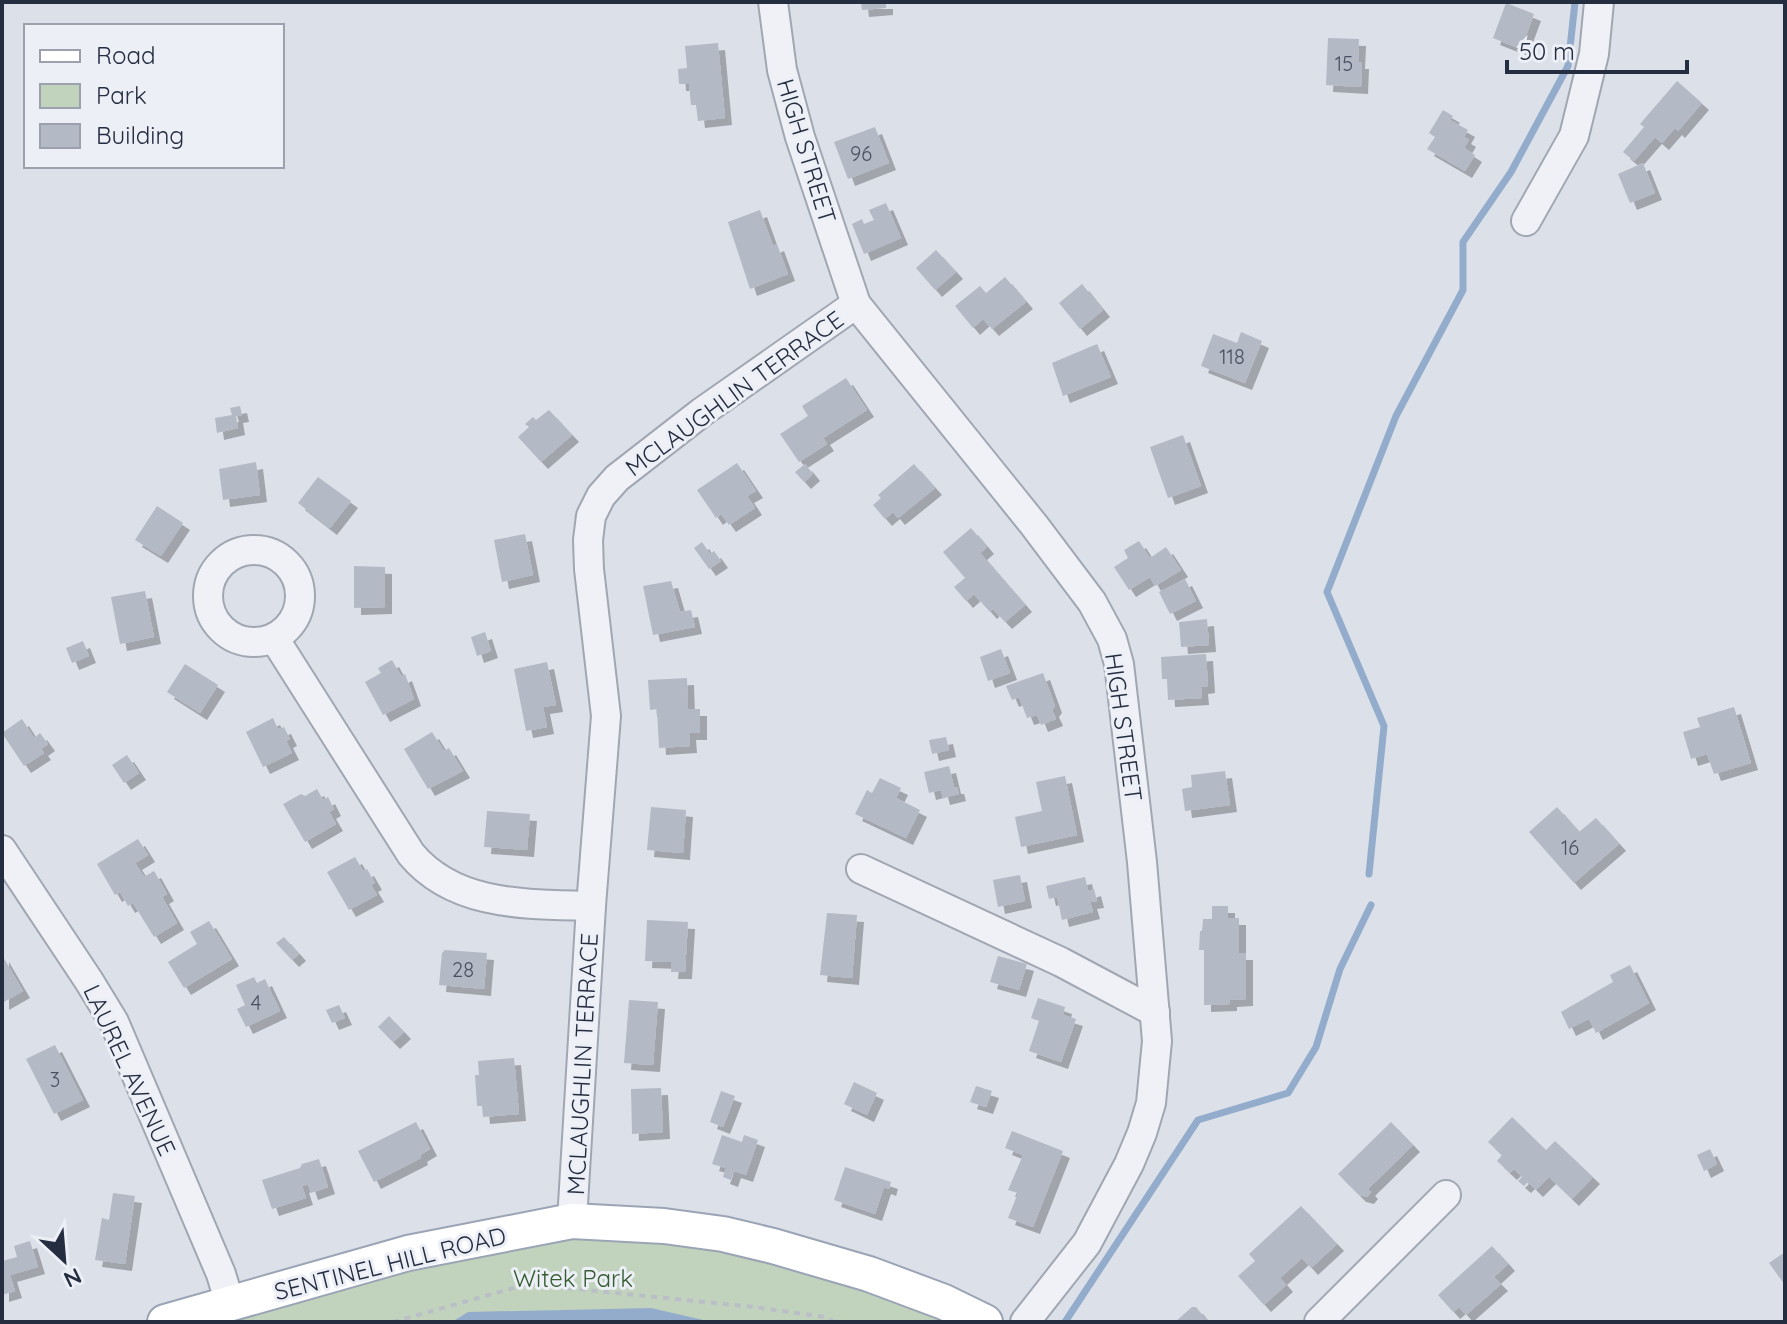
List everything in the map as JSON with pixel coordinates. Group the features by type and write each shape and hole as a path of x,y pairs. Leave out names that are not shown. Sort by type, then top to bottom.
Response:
{"main road":[{"name":"SENTINEL HILL ROAD","path":"165,1322 408,1253 572,1221 664,1226 723,1234 773,1246 869,1274 944,1302 985,1322"}],"street":[{"name":"HIGH STREET","path":"773,2 782,70 800,137 856,304 1092,602 1112,639 1119,664 1142,862 1155,1012 1156,1070 1142,1133 1087,1243 1025,1322"},
{"path":"1526,221 1574,136 1594,54 1599,2"},
{"name":"MCLAUGHLIN TERRACE","path":"572,1221 606,716 589,569 591,516 601,496 617,478 702,412 856,304"},
{"name":"MCLAUGHLIN TERRACE","path":"274,638 411,854 425,871 457,890 484,897 541,905 591,906"},
{"name":"LAUREL AVENUE","path":"2,850 114,1022 221,1274 230,1304"},
{"path":"861,869 1061,962 1155,1012"},
{"path":"1319,1322 1446,1195"}],"path":[{"path":"393,1322 528,1284 754,1307 825,1317 834,1322"}],"green space":[{"name":"Witek Park","path":"577,1233 675,1240 784,1263 948,1322 199,1322 430,1254"}],"water":[{"path":"651,1308 712,1322 452,1322 468,1312"}],"building":[{"path":"861,2 886,2 886,8 862,10"},
{"path":"1506,3 1534,14 1521,49 1493,38"},
{"path":"1328,38 1359,39 1361,87 1326,85"},
{"path":"718,43 725,118 698,121 696,105 691,105 689,84 679,84 678,69 687,68 685,46"},
{"path":"1677,81 1702,103 1678,131 1675,128 1662,143 1655,137 1634,161 1623,152 1644,127 1640,124"},
{"path":"1443,110 1453,116 1450,120 1468,130 1464,137 1469,140 1464,148 1475,155 1465,171 1427,149 1435,137 1429,133"},
{"path":"875,127 889,163 848,179 834,142"},
{"path":"1643,163 1655,193 1630,203 1618,174"},
{"path":"886,203 901,238 864,254 852,224 862,219 864,224 874,220 869,210"},
{"path":"760,210 773,246 777,244 788,274 750,289 728,222"},
{"path":"936,250 956,272 935,290 916,268"},
{"path":"1005,277 1026,302 992,329 983,319 973,328 955,306 980,286 986,293"},
{"path":"1082,284 1103,310 1080,329 1059,303"},
{"path":"1241,332 1262,341 1245,383 1201,366 1213,334 1237,343"},
{"path":"1097,344 1111,377 1063,396 1052,363"},
{"path":"846,378 867,410 823,438 827,444 799,462 780,434 808,416 802,406"},
{"path":"240,406 242,415 236,416 238,428 217,433 215,418 232,415 230,408"},
{"path":"549,410 572,435 541,462 518,437 529,427 525,424 533,417 536,420"},
{"path":"1183,435 1201,486 1168,498 1150,447"},
{"path":"256,462 260,495 223,500 219,469"},
{"path":"737,463 756,491 747,496 755,508 729,525 721,514 716,518 697,490"},
{"path":"805,464 813,474 804,482 795,472"},
{"path":"914,464 935,488 898,518 893,512 885,519 873,505 881,498 878,495"},
{"path":"318,477 351,501 330,528 298,503"},
{"path":"157,506 183,523 161,556 135,540"},
{"path":"971,528 987,547 980,553 1025,605 1005,622 993,609 990,612 974,594 966,601 954,587 965,578 943,552"},
{"path":"525,534 533,575 502,582 494,540"},
{"path":"1139,541 1150,558 1166,547 1181,570 1155,586 1150,577 1129,590 1114,567 1128,558 1124,550"},
{"path":"702,542 710,554 714,551 721,561 709,569 694,548"},
{"path":"354,566 385,567 385,607 354,608"},
{"path":"1185,579 1196,601 1170,614 1159,592"},
{"path":"671,581 680,612 691,610 695,627 653,635 643,586"},
{"path":"145,591 154,637 120,644 111,597"},
{"path":"1207,619 1209,645 1181,647 1179,622"},
{"path":"485,632 491,651 477,656 471,637"},
{"path":"83,641 89,656 72,663 66,648"},
{"path":"1001,649 1010,673 988,681 980,657"},
{"path":"1206,654 1208,686 1201,687 1202,698 1168,700 1167,679 1162,679 1161,657"},
{"path":"392,660 401,676 405,674 414,699 383,715 365,682 381,673 378,668"},
{"path":"547,662 556,705 543,707 547,727 526,731 514,669"},
{"path":"185,664 218,685 200,713 167,692"},
{"path":"1043,673 1055,706 1052,710 1056,719 1041,725 1037,715 1027,718 1019,697 1012,700 1006,686"},
{"path":"687,678 688,709 700,709 700,733 689,733 690,746 659,748 657,709 650,710 648,680"},
{"path":"1734,707 1751,763 1714,774 1707,754 1691,759 1683,732 1700,727 1697,718"},
{"path":"273,718 278,729 284,727 292,753 263,767 246,732"},
{"path":"22,719 34,738 40,733 48,744 41,749 44,753 24,766 2,733"},
{"path":"432,732 444,751 449,748 463,771 428,789 404,749"},
{"path":"946,737 949,750 932,754 929,740"},
{"path":"127,755 139,773 124,783 112,765"},
{"path":"949,766 959,794 943,798 941,790 929,793 924,772"},
{"path":"1225,771 1230,805 1185,811 1182,789 1192,787 1191,775"},
{"path":"1065,776 1077,835 1021,847 1015,817 1042,811 1036,782"},
{"path":"880,778 901,788 896,798 920,810 906,838 855,814 867,790 872,793"},
{"path":"317,789 323,800 328,797 334,809 329,812 336,824 305,842 283,804"},
{"path":"651,807 686,810 683,853 647,850"},
{"path":"1557,807 1579,832 1596,818 1619,844 1574,883 1529,832"},
{"path":"487,811 530,814 527,850 484,847"},
{"path":"138,839 148,855 135,863 144,877 154,871 167,894 162,897 177,923 154,937 133,903 128,906 120,892 115,895 97,864"},
{"path":"355,857 363,871 367,869 375,883 371,885 377,895 349,910 327,872"},
{"path":"1020,875 1025,901 998,907 993,880"},
{"path":"1085,877 1088,891 1094,889 1097,901 1090,902 1093,912 1062,920 1057,897 1049,899 1046,886"},
{"path":"1212,906 1228,906 1228,918 1239,918 1239,953 1246,953 1246,999 1230,1000 1230,1004 1204,1005 1204,950 1199,950 1200,931 1203,919 1212,919"},
{"path":"827,913 857,915 852,978 820,975"},
{"path":"647,920 688,922 685,972 671,972 672,962 645,961"},
{"path":"209,921 232,959 184,988 168,962 197,944 190,932"},
{"path":"284,937 299,954 292,960 276,943"},
{"path":"445,950 487,953 484,989 439,985 442,953"},
{"path":"2,955 23,991 2,1003"},
{"path":"998,956 1027,964 1019,990 990,982"},
{"path":"1630,965 1649,1003 1596,1033 1589,1019 1569,1029 1561,1012 1613,982 1610,975"},
{"path":"254,977 257,983 265,979 280,1011 246,1027 237,1009 245,1005 236,985"},
{"path":"1038,998 1065,1007 1063,1015 1076,1019 1061,1062 1029,1051 1039,1021 1031,1018"},
{"path":"629,1000 658,1002 653,1065 624,1063"},
{"path":"339,1005 345,1018 332,1023 326,1010"},
{"path":"389,1016 404,1032 393,1042 378,1027"},
{"path":"55,1045 83,1100 54,1114 26,1059"},
{"path":"514,1058 519,1114 483,1117 482,1106 477,1106 475,1075 479,1075 478,1061"},
{"path":"854,1082 877,1093 867,1115 844,1104"},
{"path":"976,1086 992,1091 986,1107 970,1102"},
{"path":"661,1088 663,1132 632,1134 631,1089"},
{"path":"721,1091 735,1096 723,1127 710,1122"},
{"path":"1512,1117 1546,1150 1555,1141 1593,1177 1572,1199 1549,1177 1536,1190 1528,1182 1524,1186 1518,1181 1522,1177 1514,1169 1510,1173 1497,1161 1502,1155 1488,1142"},
{"path":"416,1122 430,1149 420,1155 421,1158 374,1182 358,1151"},
{"path":"1391,1122 1413,1145 1368,1189 1371,1192 1367,1197 1359,1195 1338,1174"},
{"path":"1012,1131 1063,1151 1033,1227 1008,1218 1018,1193 1008,1190 1023,1155 1005,1148"},
{"path":"722,1135 742,1142 744,1135 758,1140 746,1175 734,1171 731,1180 723,1177 726,1168 712,1164"},
{"path":"1710,1149 1717,1164 1704,1171 1697,1155"},
{"path":"319,1159 328,1187 311,1193 308,1184 302,1186 306,1198 272,1209 262,1180"},
{"path":"845,1167 891,1182 889,1189 884,1187 875,1214 834,1200"},
{"path":"113,1193 135,1196 125,1264 95,1260 102,1218 109,1220"},
{"path":"1301,1206 1337,1244 1311,1268 1302,1258 1280,1278 1286,1285 1264,1305 1238,1276 1255,1261 1249,1254"},
{"path":"30,1241 38,1267 10,1275 15,1291 2,1295 2,1261 17,1257 14,1246"},
{"path":"1492,1246 1508,1264 1494,1277 1501,1284 1466,1315 1459,1307 1453,1312 1438,1295"},
{"path":"1785,1252 1785,1285 1769,1263"},
{"path":"1196,1307 1208,1322 1175,1322"}],"waterway":[{"path":"1369,874 1384,726 1327,592 1396,416 1463,290 1463,242 1511,172 1568,66 1575,2"},
{"path":"1065,1322 1198,1120 1288,1093 1316,1047 1340,969 1371,905"}]}
